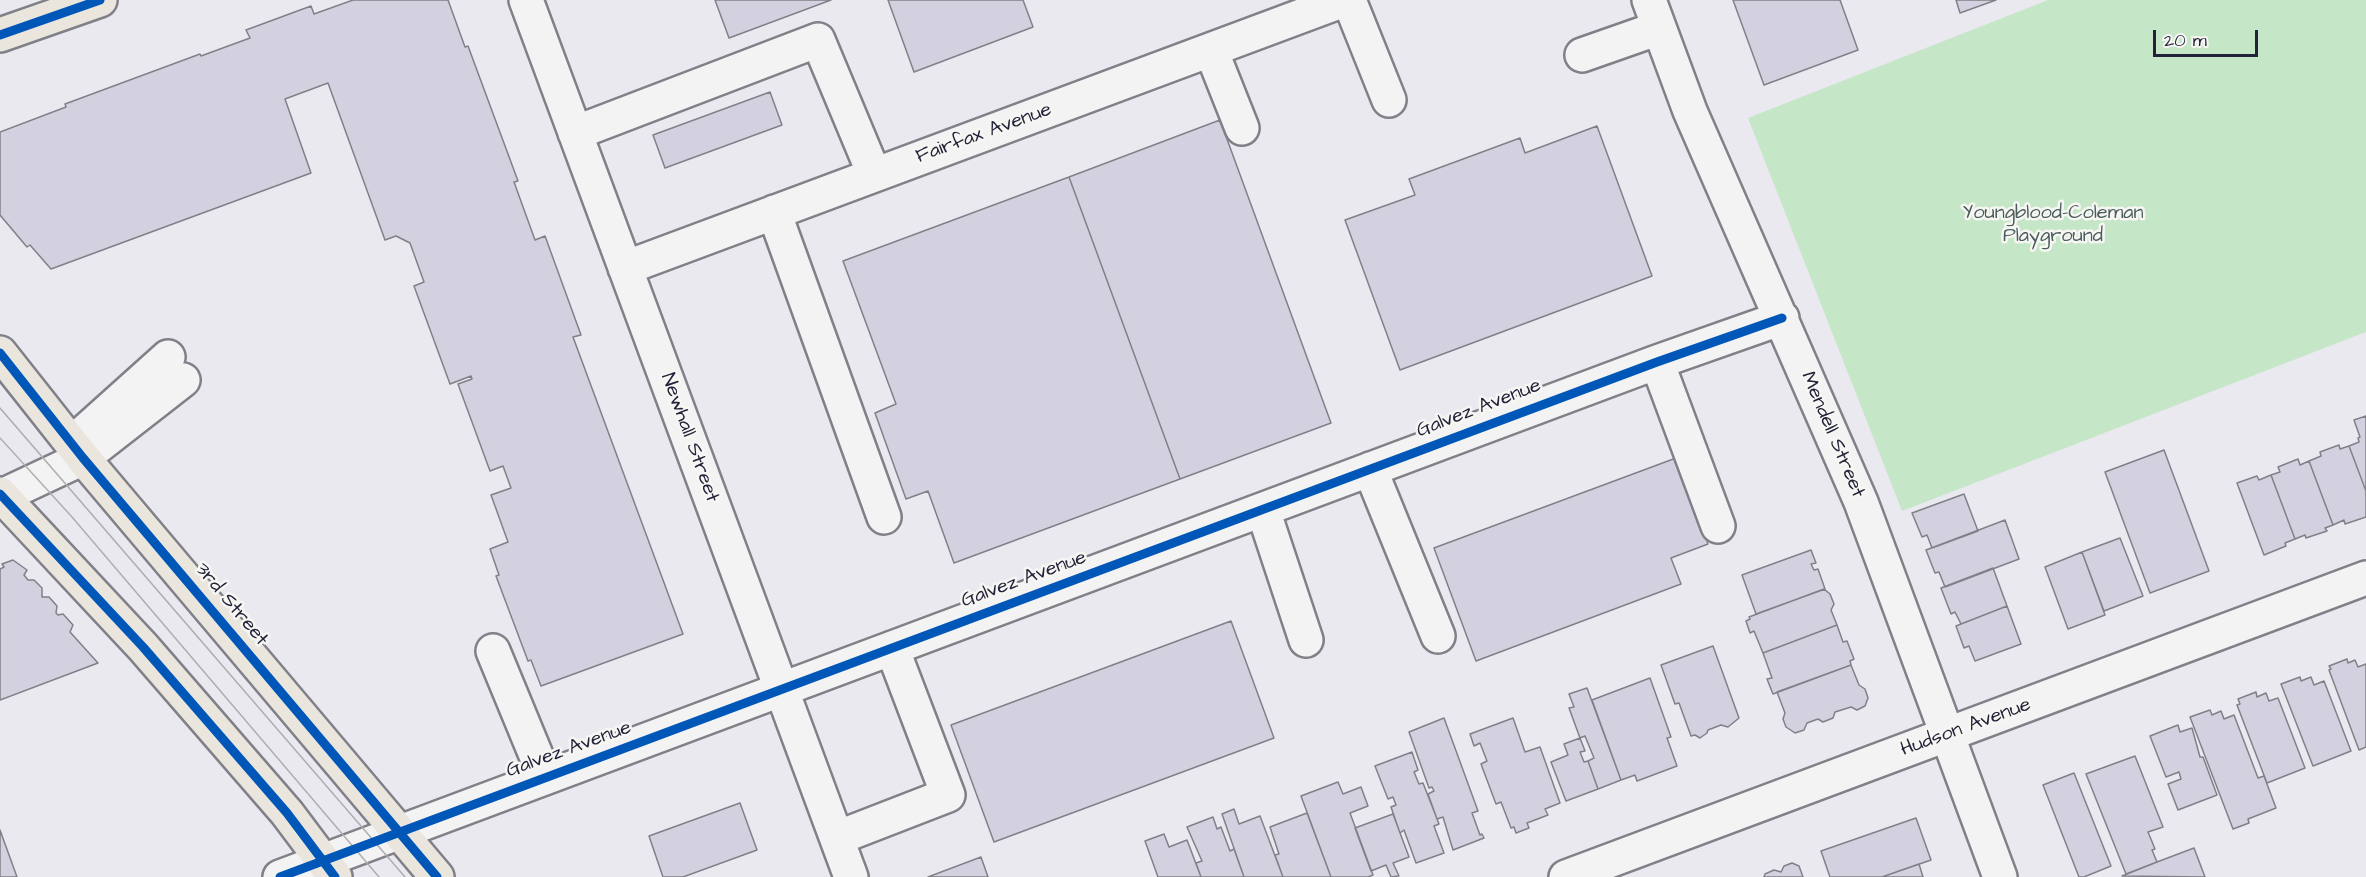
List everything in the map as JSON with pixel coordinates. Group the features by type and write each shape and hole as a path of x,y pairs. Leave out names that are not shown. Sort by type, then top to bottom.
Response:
{"main road":[{"path":"0,35 100,0"},
{"name":"3rd Street","path":"0,353 78,450 437,877"},
{"path":"1,496 142,646 286,813 329,870"}],"street":[{"name":"Newhall Street","path":"526,0 851,877"},
{"path":"1335,2 1389,100"},
{"name":"Fairfax Avenue","path":"625,268 1335,2"},
{"path":"1582,55 1654,14"},
{"name":"Mendell Street","path":"1654,14 1690,111 1861,502 2000,877"},
{"path":"575,133 818,40 874,174"},
{"path":"1211,50 1242,128"},
{"path":"774,212 884,517"},
{"name":"Galvez Avenue","path":"280,877 329,870 398,833 545,777 1657,362 1782,318"},
{"path":"1657,362 1718,526"},
{"path":"1,496 156,403 175,368"},
{"path":"1370,469 1438,636"},
{"path":"1263,510 1306,640"},
{"name":"Hudson Avenue","path":"1566,877 2366,578"},
{"path":"837,838 948,795 892,648"},
{"path":"493,651 545,777"}],"green space":[{"name":"Youngblood-Coleman Playground","path":"2048,0 2366,0 2366,332 1902,511 1748,118"}],"building":[{"path":"353,0 448,0 465,47 468,46 518,181 514,182 535,240 545,236 581,335 573,337 683,634 541,686 531,660 528,661 496,576 499,575 490,549 508,542 491,495 511,488 503,466 490,471 458,384 472,379 471,376 450,384 414,286 424,282 410,243 396,236 385,240 328,83 285,99 311,173 51,269 30,245 27,247 0,215 0,132 66,107 65,104 250,38 246,30 311,6 314,14"},
{"path":"715,0 831,0 729,38"},
{"path":"888,0 1023,0 1033,27 914,72"},
{"path":"1733,0 1840,0 1858,50 1764,85"},
{"path":"1956,0 1996,0 1960,13"},
{"path":"770,92 782,125 665,168 653,135"},
{"path":"1220,120 1331,423 1180,479 1069,177"},
{"path":"1597,126 1652,276 1400,370 1345,220 1415,195 1409,179 1520,138 1525,153"},
{"path":"1069,177 1180,479 954,563 928,491 906,499 875,413 896,404 843,261"},
{"path":"2366,416 2366,491 2349,446 2359,442 2360,437 2354,420"},
{"path":"2339,445 2340,449 2349,446 2366,491 2366,517 2345,524 2344,520 2333,525 2309,461 2321,456 2320,452"},
{"path":"2164,450 2209,571 2150,593 2105,472"},
{"path":"1676,458 1708,544 1671,558 1681,584 1476,661 1434,548"},
{"path":"2298,459 2300,465 2309,461 2333,525 2325,528 2327,531 2295,539 2271,475 2280,472 2278,467"},
{"path":"2271,475 2295,539 2285,543 2286,546 2264,555 2237,483 2257,476 2259,480"},
{"path":"1964,494 1978,531 1932,548 1927,535 1922,537 1912,513"},
{"path":"2005,520 2019,559 1945,587 1939,572 1935,573 1926,550"},
{"path":"2120,538 2143,596 2104,611 2082,552"},
{"path":"1811,550 1816,563 1811,564 1814,570 1818,569 1825,589 1756,614 1742,575"},
{"path":"2082,552 2105,615 2068,629 2045,567"},
{"path":"13,560 27,570 24,575 28,580 34,580 42,588 42,597 49,597 57,606 56,613 63,614 73,625 70,632 98,663 0,700 0,569 4,567 2,564"},
{"path":"1993,568 2007,606 1961,624 1955,612 1951,614 1941,588"},
{"path":"1824,589 1830,594 1834,604 1831,610 1837,625 1763,653 1754,631 1750,633 1746,621 1750,619 1749,617"},
{"path":"2007,606 2021,644 1975,661 1969,646 1964,648 1956,626"},
{"path":"1231,621 1274,738 994,842 951,725"},
{"path":"1837,625 1843,642 1847,641 1854,659 1850,661 1851,665 1773,694 1767,679 1772,678 1763,653"},
{"path":"1713,646 1739,718 1728,727 1721,725 1708,730 1700,738 1695,735 1691,736 1679,703 1675,704 1661,665"},
{"path":"2347,659 2348,663 2355,660 2358,667 2366,664 2366,747 2359,750 2329,670 2331,669 2329,666"},
{"path":"1851,665 1859,685 1865,689 1868,698 1865,706 1857,710 1851,707 1835,712 1833,718 1823,722 1818,719 1807,723 1804,730 1795,733 1786,727 1783,719 1785,713 1777,692"},
{"path":"2300,677 2301,681 2311,677 2314,685 2324,681 2351,751 2313,766 2281,684"},
{"path":"1650,678 1671,737 1667,738 1677,766 1637,781 1635,775 1621,780 1592,700"},
{"path":"1587,688 1621,780 1598,789 1588,761 1594,758 1585,736 1580,738 1569,708 1574,707 1569,694"},
{"path":"2256,692 2257,697 2266,693 2269,701 2278,698 2305,768 2267,783 2237,705 2240,704 2238,699"},
{"path":"2210,710 2212,715 2221,711 2224,719 2234,715 2258,778 2264,776 2276,808 2248,819 2249,823 2233,829 2190,717"},
{"path":"1444,718 1478,811 1472,813 1480,835 1482,834 1484,838 1453,850 1443,817 1437,819 1428,794 1434,791 1432,787 1429,788 1409,732"},
{"path":"1513,718 1525,752 1540,747 1560,803 1545,809 1548,815 1527,823 1529,828 1516,833 1514,827 1511,828 1501,802 1496,804 1481,764 1487,761 1480,743 1474,746 1470,734"},
{"path":"2178,725 2180,732 2192,728 2200,757 2203,757 2217,795 2178,810 2168,784 2181,779 2179,772 2166,777 2150,736"},
{"path":"1580,738 1585,751 1580,752 1584,762 1588,761 1598,789 1566,801 1551,762 1568,755 1564,744"},
{"path":"1412,752 1418,770 1414,772 1419,784 1423,783 1439,824 1434,826 1444,853 1416,863 1404,830 1400,833 1391,807 1396,805 1393,797 1388,799 1375,766"},
{"path":"2135,756 2163,827 2148,832 2155,849 2152,850 2157,862 2126,874 2086,774"},
{"path":"2074,773 2111,866 2084,877 2079,877 2043,785"},
{"path":"1338,782 1343,794 1361,787 1368,806 1350,813 1373,875 1368,877 1331,877 1301,796"},
{"path":"740,803 757,850 683,877 663,877 649,836"},
{"path":"1234,809 1239,824 1260,816 1283,877 1244,877 1222,814"},
{"path":"1307,813 1331,877 1283,877 1275,855 1279,854 1270,827"},
{"path":"1393,814 1409,857 1393,863 1399,876 1391,877 1386,865 1371,871 1355,828"},
{"path":"1213,817 1217,829 1221,827 1230,851 1234,849 1244,877 1201,877 1196,863 1202,861 1187,827"},
{"path":"1916,818 1931,860 1882,877 1830,877 1821,851"},
{"path":"0,830 17,877 0,877"},
{"path":"1164,834 1169,847 1187,840 1201,877 1158,877 1145,841"},
{"path":"2194,848 2205,877 2122,876 2157,862"},
{"path":"981,857 988,877 928,877"},
{"path":"1792,863 1799,866 1803,877 1764,877 1765,874 1774,870 1781,872 1784,866"},
{"path":"1919,864 1923,877 1882,877"}],"tram line":[{"path":"0,408 405,877"},
{"path":"0,438 72,517 379,877"}],"cycle path":[{"path":"0,35 100,0"},
{"path":"280,877 1657,362 1782,318"},
{"path":"0,353 83,458 437,877"},
{"path":"0,494 143,647 287,813 335,877"}]}
